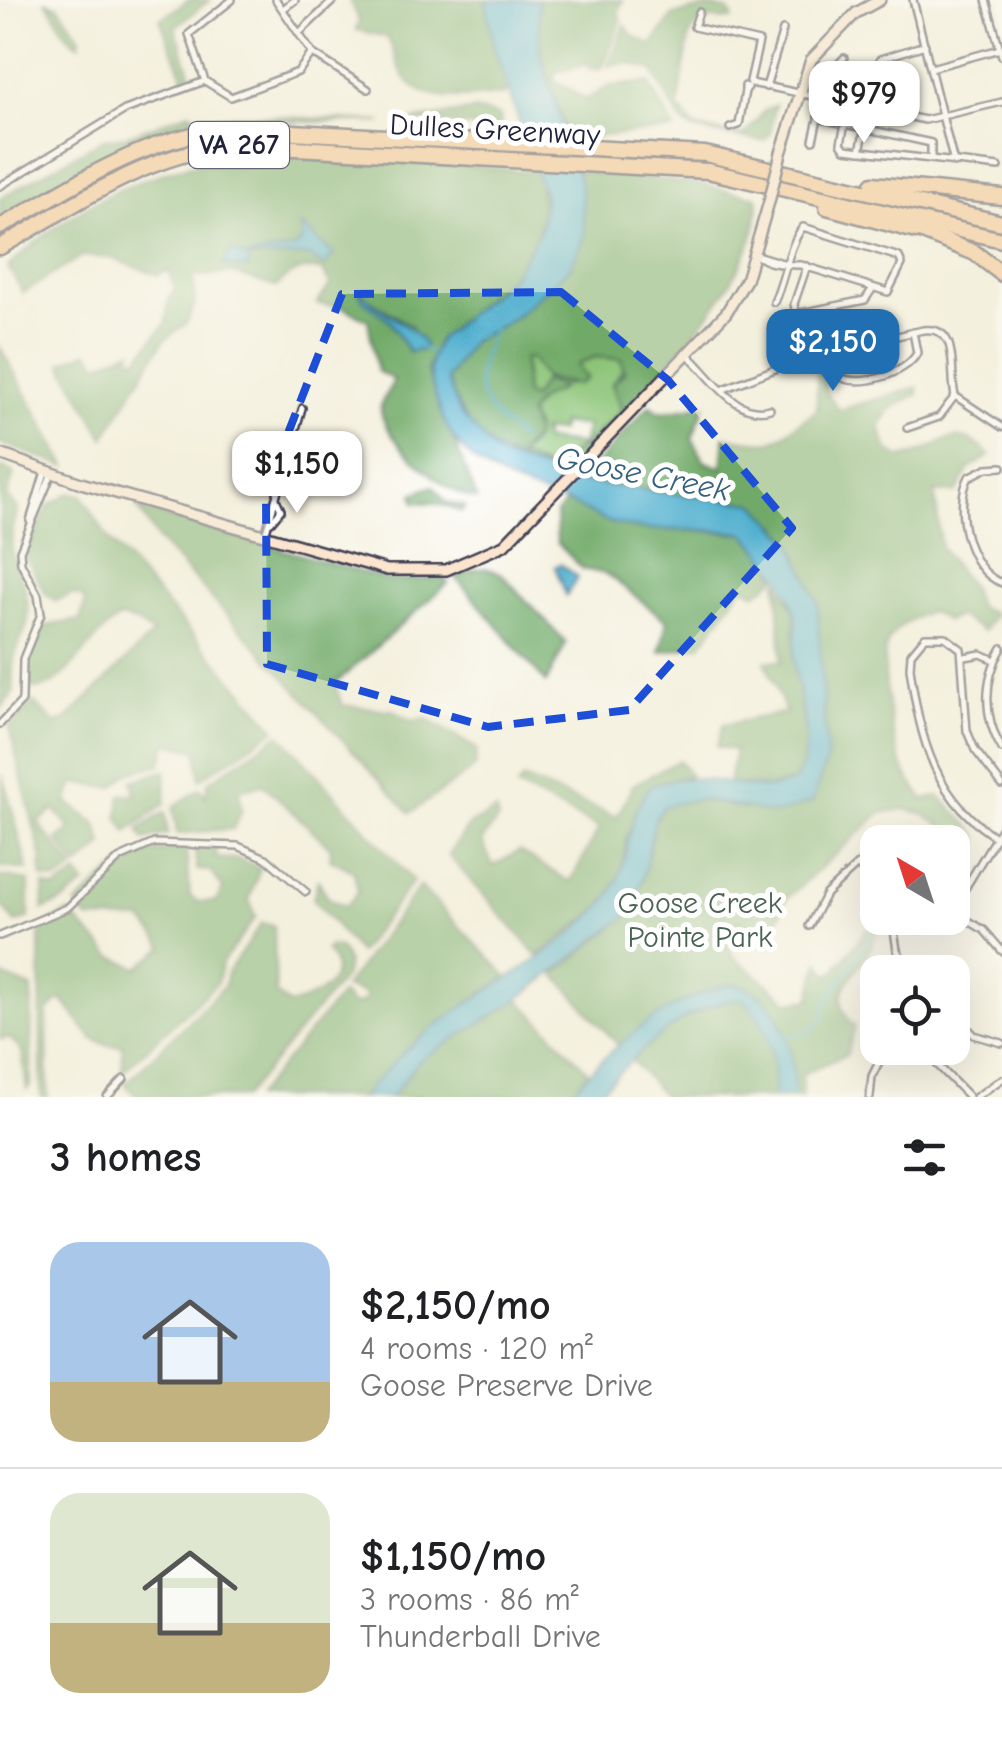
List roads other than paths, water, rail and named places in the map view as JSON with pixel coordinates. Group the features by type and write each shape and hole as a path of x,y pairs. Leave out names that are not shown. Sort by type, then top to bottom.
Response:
{"highway":[{"name":"Dulles Greenway","path":"0,228 130,155 195,133 250,129 706,154 1002,223"},
{"name":"Dulles Greenway","path":"0,247 128,175 202,149 253,145 610,164 741,176 1002,240"},
{"path":"686,170 921,233 975,253 1002,274"},
{"path":"808,176 1002,197"}],"main road":[{"path":"0,454 49,472 387,570 430,572 466,565 496,550 581,467 736,298 756,255 808,56 864,0"},
{"path":"796,94 816,55 856,13 880,0"}],"street":[{"path":"232,0 189,34 205,81 227,96 240,96 298,72 312,53"},
{"path":"276,0 312,53 368,89"},
{"path":"283,9 294,0"},
{"path":"300,32 334,0"},
{"path":"912,0 954,163"},
{"path":"932,68 1001,52 986,0"},
{"path":"699,12 694,27 759,42 740,124 730,128"},
{"path":"766,87 783,30"},
{"path":"860,152 881,57 925,45"},
{"path":"825,90 831,72 844,58"},
{"path":"0,186 133,106 205,81"},
{"path":"749,84 925,120 1002,102"},
{"path":"814,140 820,106"},
{"path":"818,118 930,143 930,160"},
{"path":"845,124 842,147 860,152 999,166"},
{"path":"756,255 789,265 807,266 892,292 900,258 807,227 799,231 789,265 774,302"},
{"path":"807,266 794,312 859,302 873,288"},
{"path":"907,428 940,417 955,396 946,336 934,329 913,332 846,348 837,359 839,376 854,381 906,366 917,353 913,332"},
{"path":"688,354 744,409 770,409"},
{"path":"724,389 775,369 788,359"},
{"path":"955,396 1002,427"},
{"path":"265,536 269,523 281,510 276,499 302,408"},
{"path":"1002,467 987,468 969,477 962,498 975,557 985,573 1002,583"},
{"path":"0,724 22,701 23,659 40,616 38,595 20,557 49,472"},
{"path":"999,840 968,817 941,785 923,743 910,654 925,638 945,636 965,657 968,732 980,759 1002,785"},
{"path":"1002,648 995,660 987,704 1002,749"},
{"path":"965,657 981,654 995,660"},
{"path":"970,883 999,840 1002,827"},
{"path":"0,936 54,915 120,858 154,843 238,846 266,858 306,892"},
{"path":"810,926 826,894 860,862"},
{"path":"856,865 860,869"},
{"path":"970,921 984,930 1002,951"},
{"path":"970,1030 1002,1043"},
{"path":"870,1097 870,1084 878,1065"},
{"path":"939,1065 973,1097 1002,1079"},
{"path":"106,1097 124,1080"}],"water":[{"path":"486,0 538,0 540,53 581,186 585,237 569,269 511,320 471,342 447,379 460,413 499,456 580,482 755,503 792,542 817,601 827,759 812,802 777,814 698,799 664,806 655,819 643,879 626,917 519,999 419,1061 391,1097 363,1097 407,1049 434,1027 550,951 602,905 619,877 634,816 650,786 690,778 778,787 795,781 805,752 794,660 795,613 782,581 746,534 615,524 526,489 474,460 449,430 440,410 430,374 435,348 440,338 512,277 540,231 544,196 494,47"},
{"path":"300,225 334,254 324,267 309,256 249,258 248,269 223,265 232,250 245,257 295,248 303,239"},
{"path":"358,288 418,336 425,345 421,350 409,352 389,320 363,300"},
{"path":"560,564 578,577 566,595 555,567"},
{"path":"732,984 763,998 774,1011 788,1044 794,1097 774,1097 774,1070 765,1030 741,999 719,1003 679,1022 643,1050 595,1097 568,1097 602,1060 641,1027 685,1001"}],"waterway":[{"path":"494,327 481,363 480,390 492,413 521,439"},
{"path":"422,348 432,353"},
{"path":"782,1037 807,1033 823,1020 826,1004 871,935"}],"water label":[{"name":"Goose Creek","path":"643,474"}],"park label":[{"name":"Goose Creek Pointe Park","path":"700,920"}]}
